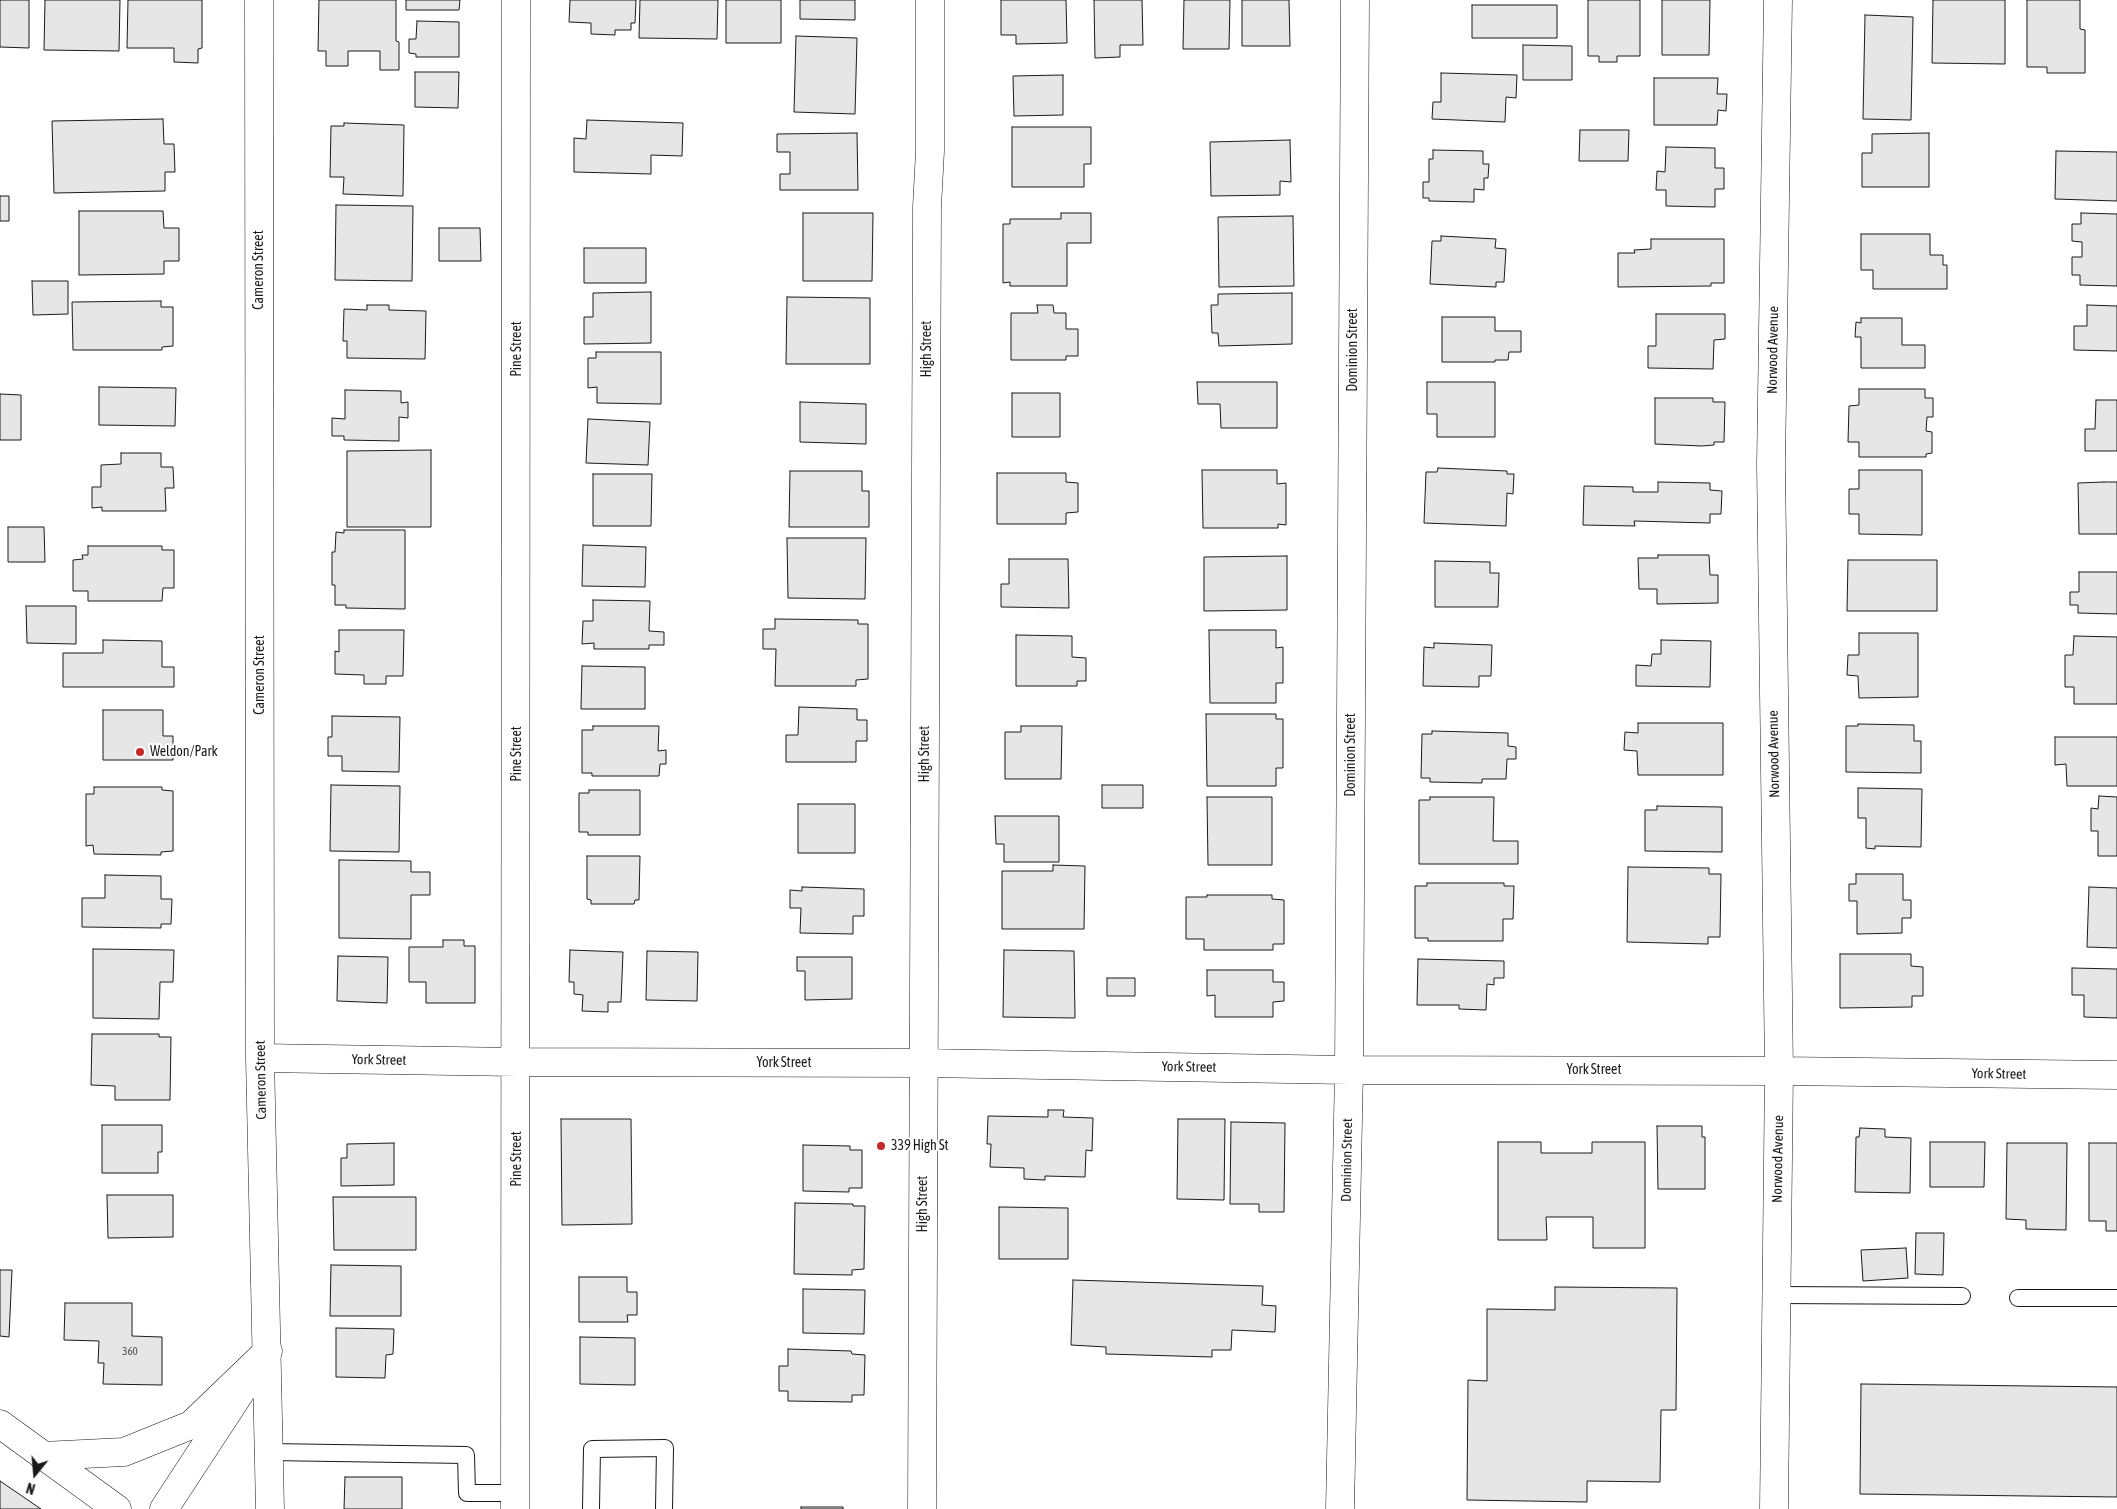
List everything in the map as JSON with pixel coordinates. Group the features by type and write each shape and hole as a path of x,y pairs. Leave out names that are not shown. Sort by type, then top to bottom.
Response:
{"street":[{"name":"Cameron Street","path":"258,0 260,1058 268,1351 270,1509"},
{"name":"Pine Street","path":"515,1501 517,1062 516,0"},
{"name":"High Street","path":"922,1509 930,0"},
{"name":"Dominion Street","path":"1340,1509 1349,1070 1355,0"},
{"name":"Norwood Avenue","path":"1774,1509 1778,1071 1771,465 1778,0"},
{"name":"York Street","path":"260,1058 517,1062 923,1063 1349,1070 1778,1071 2117,1075"},
{"path":"43,1456 124,1452 191,1425 268,1351"},
{"path":"164,1509 268,1351"},
{"path":"0,1424 117,1509"}],"lane":[{"path":"1776,1295 1962,1296"},
{"path":"2018,1298 2117,1298"},
{"path":"591,1509 592,1449 665,1448 664,1509"},
{"path":"269,1452 466,1454 467,1493 515,1501"}],"building":[{"path":"0,0 29,0 29,48 0,47"},
{"path":"45,0 120,0 119,51 44,50"},
{"path":"128,0 202,0 202,48 198,49 198,63 174,62 174,48 127,48"},
{"path":"319,0 396,0 396,41 399,42 399,70 380,70 380,51 348,51 348,66 326,66 326,51 318,51"},
{"path":"406,0 460,0 459,10 406,10"},
{"path":"570,0 636,0 635,23 631,23 631,30 615,30 615,35 591,34 591,23 569,22"},
{"path":"640,0 718,0 717,39 639,38"},
{"path":"726,0 781,0 781,43 726,43"},
{"path":"800,0 855,0 855,20 800,19"},
{"path":"1001,0 1066,0 1067,43 1016,44 1016,35 1001,35"},
{"path":"1094,0 1142,0 1143,45 1120,45 1120,57 1095,58"},
{"path":"1184,0 1230,0 1229,49 1183,49"},
{"path":"1242,0 1289,0 1290,46 1242,46"},
{"path":"1588,0 1640,0 1640,56 1617,56 1617,62 1599,62 1599,56 1588,56"},
{"path":"1662,0 1710,0 1709,55 1662,55"},
{"path":"1933,0 2005,0 2005,64 1932,63"},
{"path":"2027,0 2080,0 2080,29 2085,30 2085,73 2047,73 2047,67 2027,67"},
{"path":"1472,5 1557,5 1557,38 1472,38"},
{"path":"1865,15 1913,17 1911,120 1863,119"},
{"path":"417,21 459,22 459,57 416,57 416,54 409,53 409,39 416,39"},
{"path":"796,36 857,38 855,114 794,112"},
{"path":"1523,45 1572,46 1572,80 1523,80"},
{"path":"415,72 459,72 458,108 415,107"},
{"path":"1441,73 1517,75 1516,98 1506,97 1505,122 1432,119 1433,102 1441,102"},
{"path":"1063,75 1063,115 1014,116 1013,76"},
{"path":"1654,78 1718,78 1717,94 1727,94 1726,111 1718,110 1717,125 1654,125"},
{"path":"163,119 164,144 174,144 175,172 165,172 165,191 54,193 52,121"},
{"path":"587,120 683,123 682,156 651,155 651,174 574,172 574,138 586,139"},
{"path":"344,123 404,125 403,196 343,194 344,177 330,177 331,126 344,126"},
{"path":"1012,127 1091,127 1091,164 1084,164 1084,187 1012,187"},
{"path":"1580,130 1629,130 1628,161 1579,161"},
{"path":"857,133 858,190 780,190 780,174 790,174 790,152 777,152 777,134"},
{"path":"1929,133 1929,187 1862,187 1862,153 1872,153 1872,134"},
{"path":"1290,140 1291,182 1280,181 1280,195 1211,196 1210,142"},
{"path":"1666,147 1715,148 1715,168 1724,168 1724,189 1715,189 1715,207 1666,206 1666,190 1656,190 1657,171 1665,172"},
{"path":"1433,150 1483,151 1483,164 1489,164 1488,178 1484,178 1484,190 1474,189 1474,202 1429,201 1429,198 1423,198 1423,182 1429,182 1429,159 1433,159"},
{"path":"2056,151 2117,152 2117,201 2055,199"},
{"path":"0,196 9,196 9,221 0,221"},
{"path":"336,205 413,206 412,281 335,280"},
{"path":"79,211 163,211 164,228 179,228 179,261 164,261 164,274 79,275"},
{"path":"803,213 873,213 872,281 803,281"},
{"path":"1061,213 1091,213 1091,243 1067,243 1067,286 1010,286 1010,282 1003,283 1003,224 1010,224 1010,219 1061,219"},
{"path":"2081,213 2117,214 2117,286 2080,285 2080,275 2072,275 2072,257 2082,257 2082,242 2072,241 2072,224 2081,224"},
{"path":"1293,216 1294,286 1219,287 1218,217"},
{"path":"439,228 480,228 481,261 439,261"},
{"path":"1861,234 1930,234 1930,255 1943,255 1943,265 1947,265 1947,289 1873,289 1873,270 1861,270"},
{"path":"1441,236 1496,239 1495,248 1506,249 1504,282 1496,282 1496,287 1430,284 1432,241 1441,241"},
{"path":"1651,239 1724,239 1724,283 1711,283 1711,286 1618,287 1618,253 1635,253 1634,250 1651,249"},
{"path":"584,248 646,248 646,283 584,283"},
{"path":"32,281 68,281 68,314 33,315"},
{"path":"651,292 651,343 584,344 584,317 593,317 593,293"},
{"path":"1292,293 1292,344 1219,346 1218,333 1212,333 1211,305 1218,305 1218,294"},
{"path":"787,297 870,298 870,364 786,364"},
{"path":"161,301 161,307 173,307 173,346 162,347 162,350 73,350 72,302"},
{"path":"367,305 389,305 389,310 426,311 425,359 347,358 347,341 343,341 344,309 367,310"},
{"path":"1037,305 1053,305 1054,313 1066,313 1066,329 1078,329 1078,356 1066,356 1066,360 1011,360 1011,313 1038,313"},
{"path":"2087,305 2117,306 2117,351 2074,350 2074,326 2087,326"},
{"path":"1656,314 1725,314 1725,339 1714,340 1713,369 1648,368 1648,346 1656,346"},
{"path":"1442,317 1495,317 1495,331 1521,331 1521,352 1509,352 1508,360 1495,360 1495,362 1442,362"},
{"path":"1861,318 1902,318 1902,345 1925,345 1925,368 1861,368 1861,337 1855,337 1856,322 1861,323"},
{"path":"596,352 661,352 661,404 597,403 597,387 588,388 588,358 596,358"},
{"path":"1197,382 1277,382 1277,428 1221,428 1220,404 1198,404"},
{"path":"1427,382 1495,382 1495,437 1437,437 1437,414 1427,414"},
{"path":"99,387 176,388 175,426 99,425"},
{"path":"1859,389 1925,389 1925,398 1933,398 1933,417 1927,417 1926,431 1932,432 1932,453 1926,454 1926,457 1859,457 1859,442 1848,442 1849,406 1859,405"},
{"path":"345,390 401,391 401,403 408,402 408,418 399,417 399,441 344,440 344,436 332,436 332,418 345,419"},
{"path":"1012,393 1060,393 1060,437 1012,437"},
{"path":"0,394 21,395 21,440 0,440"},
{"path":"1655,398 1713,398 1713,402 1725,402 1724,442 1714,442 1714,445 1702,446 1655,444"},
{"path":"2096,400 2117,400 2117,451 2085,451 2085,429 2095,429"},
{"path":"800,402 866,404 866,444 800,442"},
{"path":"588,419 650,422 648,465 586,463"},
{"path":"431,450 431,527 347,527 347,451"},
{"path":"121,453 161,453 161,467 173,467 174,488 165,488 166,511 102,511 102,507 92,508 92,487 101,487 101,465 121,464"},
{"path":"1438,468 1507,471 1507,474 1514,474 1513,494 1507,493 1506,526 1424,523 1426,472 1437,472"},
{"path":"1202,470 1277,470 1277,484 1286,483 1286,525 1278,524 1278,528 1203,528"},
{"path":"1859,470 1922,470 1922,535 1859,534 1859,514 1849,514 1849,489 1859,489"},
{"path":"790,471 862,471 862,491 869,491 869,527 789,527"},
{"path":"997,473 1066,473 1066,482 1078,483 1078,512 1066,513 1066,524 997,524"},
{"path":"593,474 652,474 651,526 593,526"},
{"path":"1658,482 1710,483 1710,490 1722,491 1721,514 1710,514 1710,523 1634,521 1635,526 1583,525 1584,486 1633,487 1633,492 1658,492"},
{"path":"2117,482 2117,534 2079,534 2078,483"},
{"path":"8,527 44,527 45,562 8,562"},
{"path":"344,530 405,530 405,609 346,608 346,605 335,605 335,585 332,585 332,552 335,552 336,532 344,533"},
{"path":"787,538 866,538 865,599 788,598"},
{"path":"583,545 646,547 645,587 582,586"},
{"path":"88,546 162,546 162,550 174,550 174,588 163,588 162,601 88,601 88,591 73,591 73,560 83,559 82,555 88,555"},
{"path":"1658,555 1709,555 1710,575 1718,575 1718,603 1657,604 1657,589 1639,589 1638,558 1658,558"},
{"path":"1287,556 1287,610 1204,611 1204,557"},
{"path":"1009,559 1068,559 1069,608 1001,607 1001,584 1009,584"},
{"path":"1848,560 1937,560 1937,611 1847,611"},
{"path":"1435,561 1490,562 1490,573 1499,573 1498,607 1435,607"},
{"path":"2079,572 2117,572 2117,614 2078,613 2078,605 2070,605 2070,592 2079,592"},
{"path":"593,600 650,601 649,631 664,632 664,645 649,645 649,649 594,649 594,643 582,644 583,621 593,621"},
{"path":"26,606 76,606 76,644 27,643"},
{"path":"775,619 858,620 858,624 868,624 868,679 856,680 856,686 775,686 776,649 763,649 763,629 775,629"},
{"path":"339,630 404,630 403,676 386,676 386,684 364,684 364,675 335,674 335,651 339,652"},
{"path":"1209,630 1276,630 1276,648 1283,647 1283,683 1276,683 1276,703 1210,703"},
{"path":"1859,633 1918,633 1918,697 1859,698 1858,676 1847,675 1848,655 1859,655"},
{"path":"1016,635 1072,636 1072,657 1086,658 1086,681 1077,681 1077,686 1016,686"},
{"path":"2074,636 2117,637 2117,704 2074,704 2074,687 2065,687 2065,655 2073,655"},
{"path":"103,640 162,641 162,667 174,667 174,687 63,687 63,653 103,653"},
{"path":"1661,640 1711,641 1710,687 1636,686 1636,665 1651,666 1652,654 1661,654"},
{"path":"1434,643 1492,645 1491,676 1479,676 1479,687 1423,686 1424,647 1434,648"},
{"path":"582,666 645,667 645,709 581,709"},
{"path":"799,707 857,709 857,720 867,720 867,741 856,741 856,762 786,762 786,735 798,735"},
{"path":"103,710 163,710 163,736 173,736 173,760 103,760"},
{"path":"1206,714 1276,714 1276,719 1283,719 1283,768 1276,768 1276,786 1207,786"},
{"path":"332,716 400,717 399,772 342,771 342,756 328,756 328,737 332,737"},
{"path":"1638,723 1723,723 1723,775 1638,775 1637,751 1624,750 1625,732 1638,733"},
{"path":"1858,724 1914,725 1914,741 1921,741 1921,773 1846,772 1846,726 1858,726"},
{"path":"593,726 659,726 658,751 666,750 666,764 660,764 659,776 592,776 592,773 582,773 582,730 593,730"},
{"path":"1021,726 1062,726 1061,779 1005,779 1005,732 1021,732"},
{"path":"1432,731 1508,733 1508,746 1516,747 1516,759 1507,759 1506,779 1482,779 1482,783 1430,782 1430,778 1421,778 1422,734 1432,734"},
{"path":"2055,737 2117,737 2117,786 2067,786 2066,764 2055,765"},
{"path":"331,785 400,786 399,852 330,851"},
{"path":"1102,785 1143,785 1143,808 1102,808"},
{"path":"94,787 162,787 162,790 173,791 173,851 161,852 161,855 94,854 93,845 86,846 86,794 94,794"},
{"path":"1858,788 1922,789 1921,847 1875,846 1875,849 1866,848 1866,818 1858,818"},
{"path":"589,790 640,790 640,835 588,835 588,832 579,832 579,793 589,793"},
{"path":"2099,796 2117,797 2117,856 2098,856 2098,831 2091,831 2091,808 2098,809"},
{"path":"1207,797 1272,797 1272,865 1208,865"},
{"path":"1430,797 1494,797 1493,841 1518,841 1518,864 1419,864 1419,800 1430,800"},
{"path":"798,804 855,804 855,853 798,853"},
{"path":"1657,806 1722,807 1722,852 1645,851 1645,810 1657,810"},
{"path":"995,816 1059,816 1059,862 1004,862 1004,844 996,844"},
{"path":"587,856 640,856 639,900 635,900 634,904 591,904 591,900 587,899"},
{"path":"339,860 411,861 411,872 430,872 430,895 411,895 411,939 339,938"},
{"path":"1053,865 1085,866 1084,929 1002,929 1002,871 1053,871"},
{"path":"1628,867 1709,868 1709,874 1721,874 1720,937 1708,937 1708,944 1627,942"},
{"path":"1856,874 1903,874 1903,900 1911,900 1911,918 1902,918 1902,933 1857,934 1857,901 1849,901 1849,884 1856,884"},
{"path":"105,875 161,876 161,899 172,899 171,924 161,924 161,928 82,927 82,898 105,898"},
{"path":"1427,883 1504,883 1504,886 1514,886 1513,919 1503,919 1503,941 1428,941 1428,938 1415,938 1415,886 1427,886"},
{"path":"802,887 864,889 864,916 853,916 853,934 800,933 801,908 790,908 790,890 802,891"},
{"path":"2089,887 2117,888 2117,948 2087,947"},
{"path":"1207,895 1272,895 1272,899 1284,900 1284,944 1273,944 1273,950 1204,950 1204,939 1186,939 1186,897 1207,897"},
{"path":"443,940 464,940 464,946 475,946 475,1003 426,1003 426,982 409,982 409,947 443,947"},
{"path":"93,949 174,950 173,982 160,982 159,1019 93,1018"},
{"path":"570,950 623,952 621,1002 608,1002 608,1012 582,1011 583,995 574,994 574,982 569,982"},
{"path":"1004,950 1074,951 1075,1018 1003,1017"},
{"path":"647,951 698,952 697,1001 646,1000"},
{"path":"1840,954 1911,954 1911,966 1923,967 1923,996 1912,996 1912,1007 1840,1008"},
{"path":"338,956 388,957 387,1003 337,1001"},
{"path":"797,957 852,957 852,999 805,1000 805,971 797,971"},
{"path":"1418,959 1504,961 1504,978 1494,978 1494,985 1487,984 1486,1010 1459,1009 1459,1005 1417,1005"},
{"path":"2072,968 2117,969 2117,1018 2084,1017 2084,995 2072,995"},
{"path":"1207,970 1273,970 1273,982 1284,982 1284,1001 1273,1002 1273,1017 1215,1017 1215,995 1207,996"},
{"path":"1107,978 1135,978 1135,996 1107,996"},
{"path":"92,1034 159,1034 159,1037 171,1037 170,1100 115,1100 115,1086 91,1085"},
{"path":"1048,1110 1064,1110 1063,1117 1093,1118 1092,1151 1086,1150 1085,1177 1045,1176 1045,1180 1024,1179 1024,1168 990,1167 991,1144 987,1144 988,1116 1048,1117"},
{"path":"561,1119 631,1119 632,1224 562,1225"},
{"path":"1178,1119 1225,1119 1224,1200 1177,1199"},
{"path":"1231,1122 1285,1123 1284,1212 1259,1212 1259,1204 1230,1204"},
{"path":"102,1125 162,1125 162,1152 158,1152 158,1173 102,1173"},
{"path":"1657,1126 1702,1126 1702,1137 1705,1137 1705,1189 1658,1189"},
{"path":"1860,1128 1885,1129 1885,1137 1911,1138 1910,1193 1855,1192 1856,1137 1859,1137"},
{"path":"1498,1142 1541,1142 1541,1153 1592,1153 1592,1142 1645,1142 1645,1248 1593,1248 1593,1217 1546,1217 1547,1240 1498,1240"},
{"path":"1930,1142 1985,1142 1984,1187 1930,1187"},
{"path":"394,1143 394,1185 341,1186 341,1158 347,1158 347,1144"},
{"path":"2007,1143 2067,1143 2066,1230 2026,1229 2026,1220 2006,1219"},
{"path":"2089,1143 2117,1143 2117,1231 2106,1231 2106,1221 2089,1221"},
{"path":"803,1145 850,1146 850,1150 862,1150 862,1188 849,1188 849,1192 803,1191"},
{"path":"107,1195 173,1195 173,1237 108,1238"},
{"path":"333,1197 416,1197 416,1250 334,1250"},
{"path":"795,1203 865,1206 864,1269 852,1270 852,1275 794,1274"},
{"path":"999,1207 1068,1208 1068,1259 999,1259"},
{"path":"1916,1233 1944,1233 1943,1275 1915,1274"},
{"path":"1906,1248 1908,1278 1863,1281 1861,1250"},
{"path":"331,1265 401,1266 401,1316 330,1316"},
{"path":"0,1270 12,1270 9,1337 0,1336"},
{"path":"579,1277 627,1277 627,1292 637,1292 637,1315 627,1315 628,1322 579,1322"},
{"path":"1073,1280 1263,1286 1262,1305 1276,1306 1275,1332 1232,1330 1231,1350 1212,1350 1212,1357 1106,1354 1106,1347 1071,1345"},
{"path":"1555,1287 1677,1288 1676,1410 1661,1410 1660,1482 1587,1481 1587,1502 1467,1500 1468,1380 1487,1381 1487,1309 1555,1310"},
{"path":"803,1289 865,1290 864,1334 803,1333"},
{"path":"65,1303 132,1303 132,1336 162,1337 162,1385 103,1384 104,1363 98,1363 99,1341 64,1340"},
{"path":"336,1328 394,1329 393,1354 386,1355 385,1378 336,1377"},
{"path":"580,1337 635,1338 635,1385 580,1384"},
{"path":"788,1349 851,1351 852,1354 865,1355 864,1395 852,1395 852,1402 788,1401 788,1391 779,1391 779,1366 788,1366"},
{"path":"1861,1384 2117,1387 2117,1497 1860,1494"},
{"path":"345,1477 402,1477 402,1509 344,1509"},
{"path":"0,1481 41,1509 0,1509"},
{"path":"801,1507 843,1507 843,1509 801,1509"}],"place":[{"name":"Weldon/Park","path":"140,752"},
{"name":"339 High St","path":"881,1146"}]}
